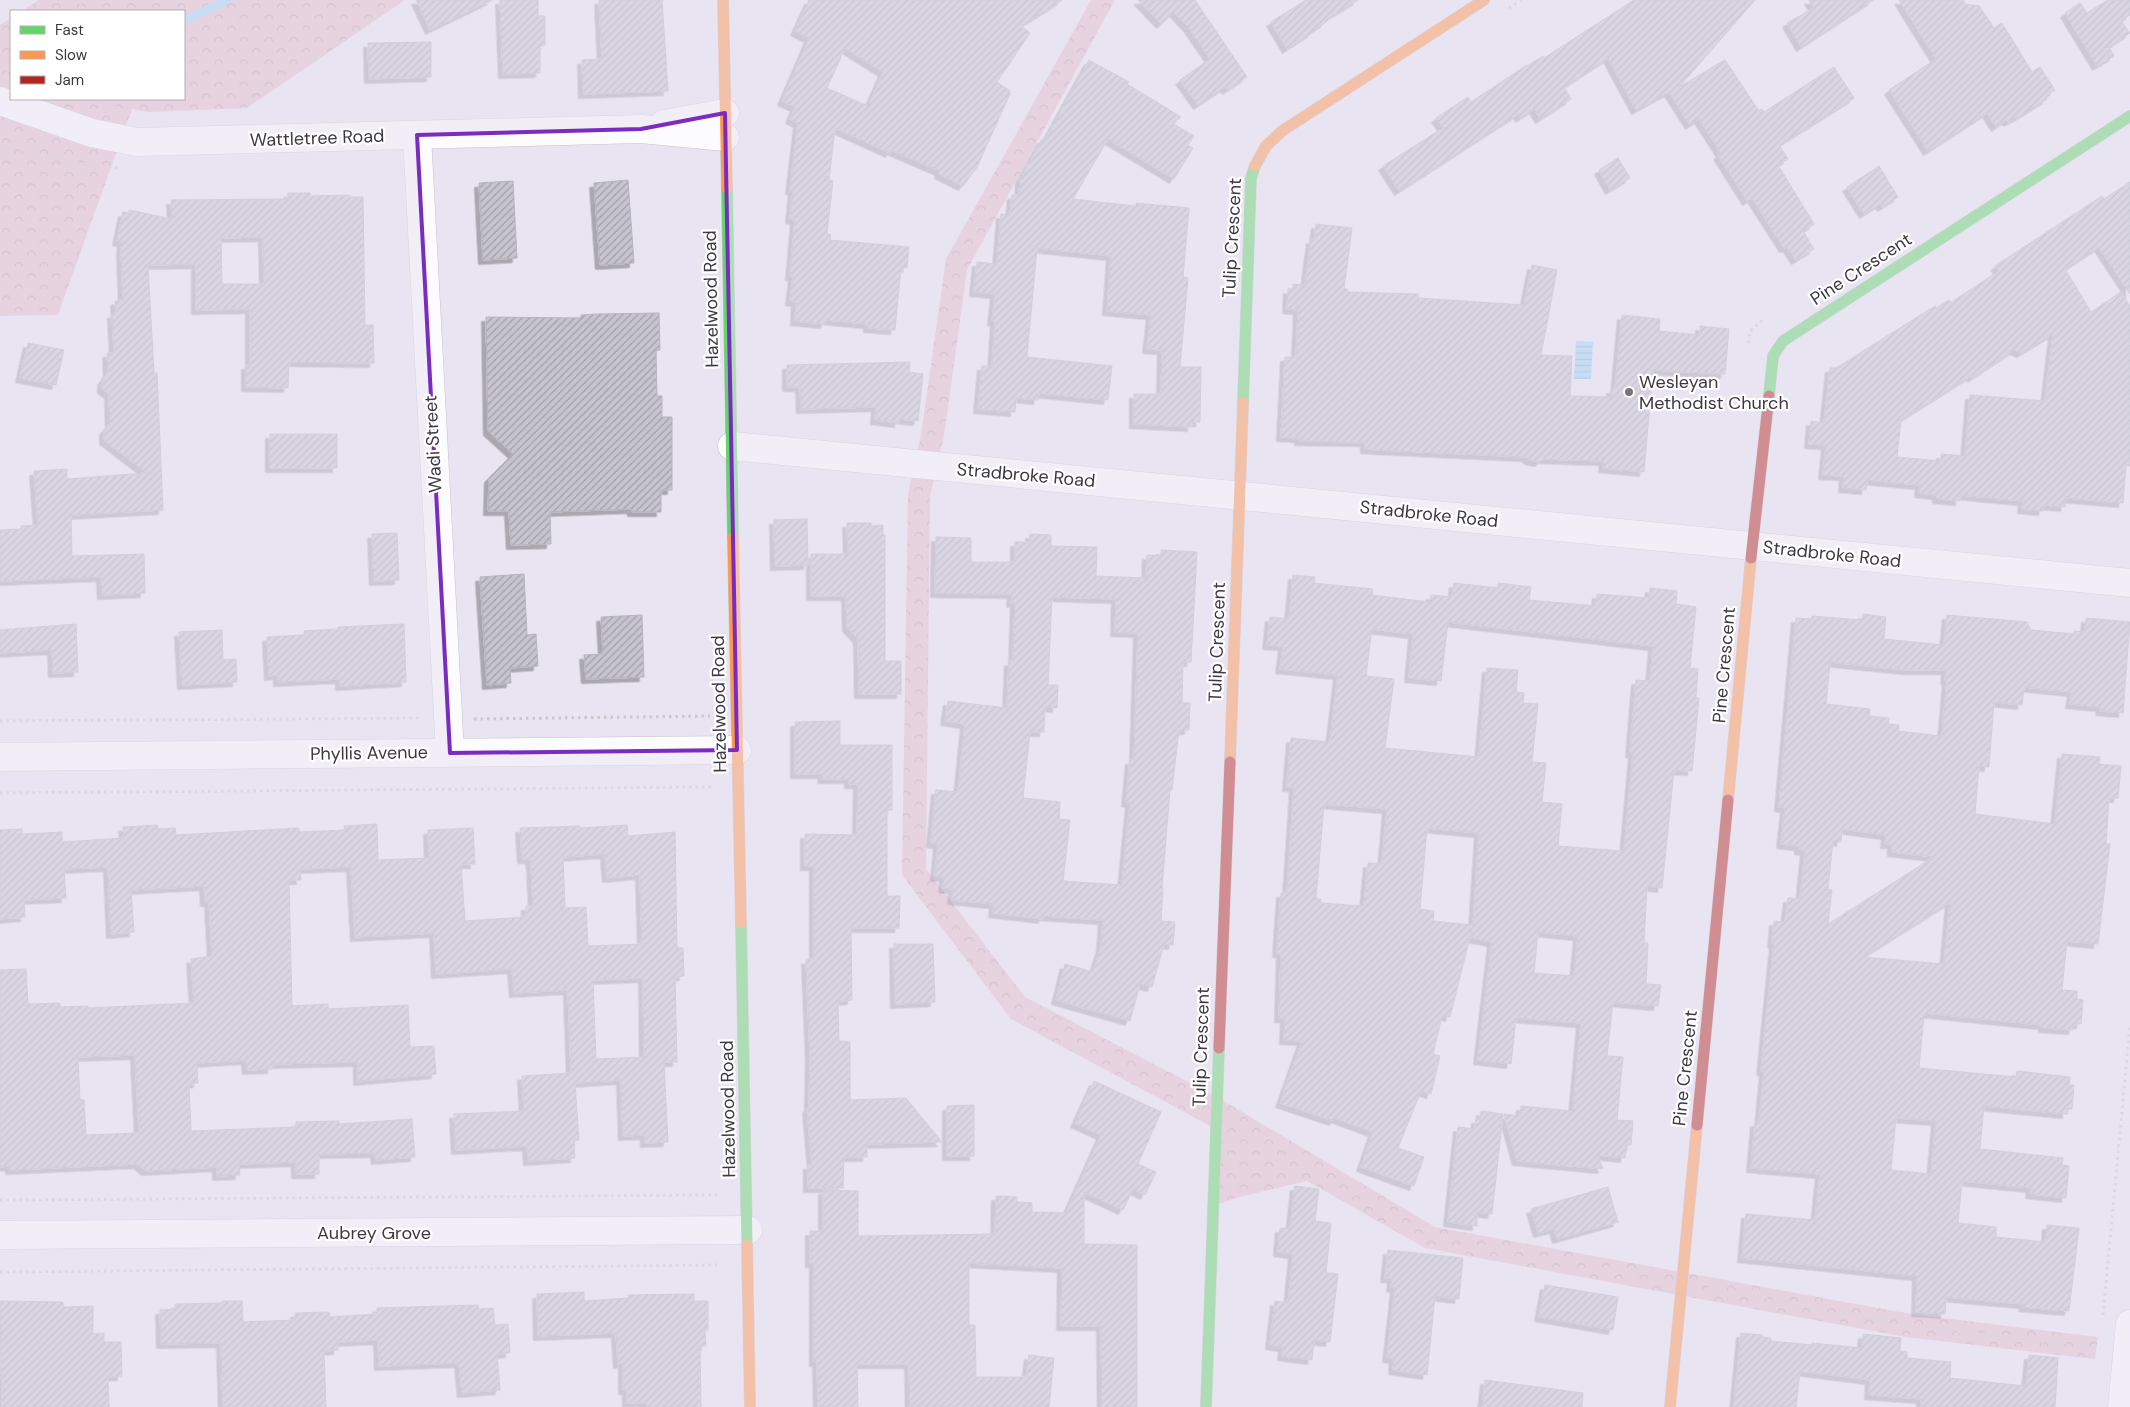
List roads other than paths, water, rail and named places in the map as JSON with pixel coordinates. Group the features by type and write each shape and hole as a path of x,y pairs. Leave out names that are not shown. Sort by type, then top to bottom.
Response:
{"street":[{"name":"Hazelwood Road","path":"723,0 750,1407"},
{"name":"Tulip Crescent","path":"1206,1407 1251,178 1260,152 1265,145 1282,131 1484,0"},
{"name":"Wattletree Road","path":"0,102 92,133 137,142 725,125"},
{"name":"Pine Crescent","path":"1670,1407 1773,356 1783,342 2130,116"},
{"name":"Wadi Street","path":"417,135 450,753"},
{"name":"Stradbroke Road","path":"732,446 2129,583"},
{"name":"Phyllis Avenue","path":"0,757 738,750"},
{"name":"Aubrey Grove","path":"0,1235 748,1230"},
{"path":"2122,1407 2130,1324"}],"water":[{"path":"1576,341 1593,342 1591,379 1574,379"}],"waterway":[{"path":"185,21 227,0"}],"place":[{"name":"Wesleyan Methodist Church","path":"1629,392"}]}
